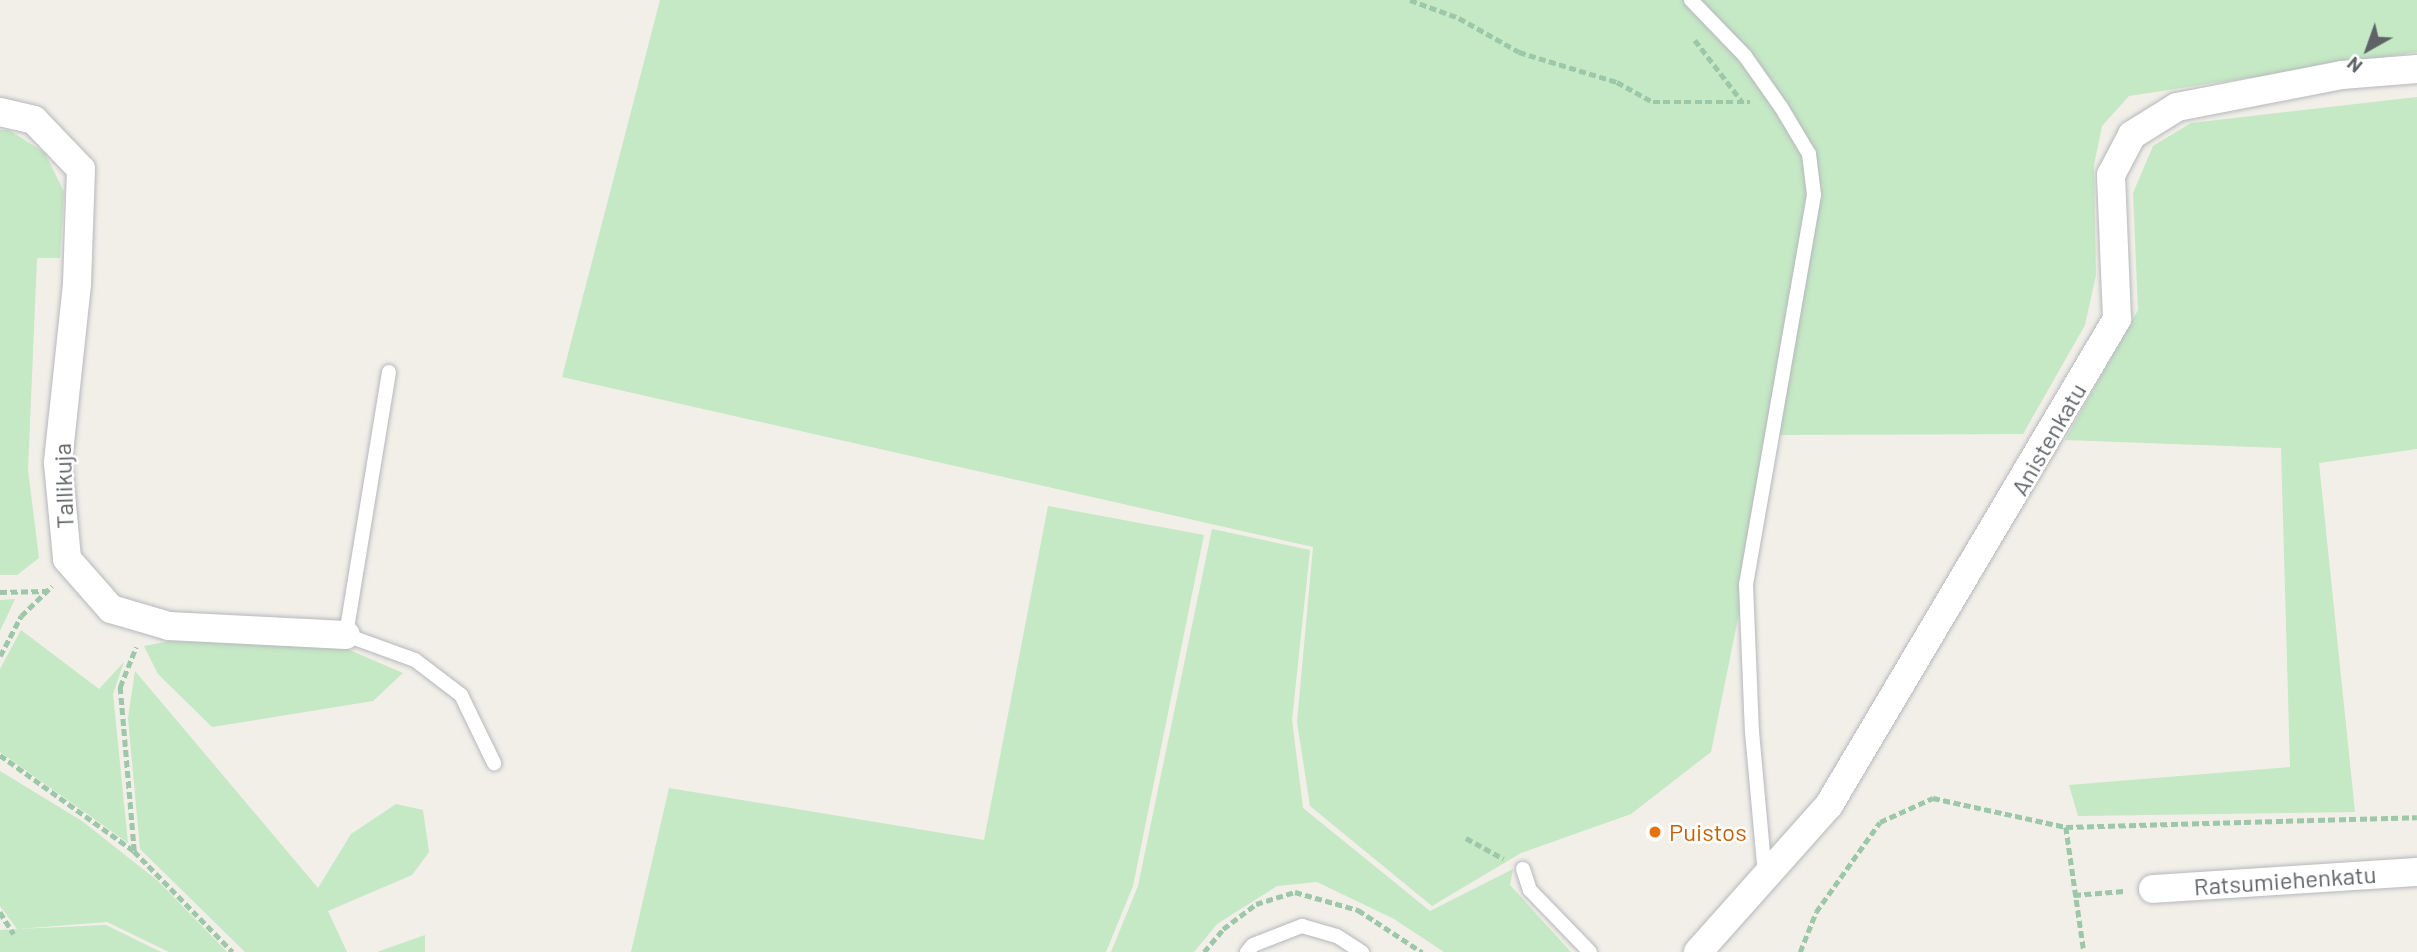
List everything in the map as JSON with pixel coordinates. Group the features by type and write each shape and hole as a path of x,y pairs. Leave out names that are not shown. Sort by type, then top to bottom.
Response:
{"street":[{"name":"Anistenkatu","path":"1698,952 1829,805 2117,319 2111,176 2132,135 2177,107 2342,75 2417,69"},
{"name":"Tallikuja","path":"0,113 34,120 81,169 77,284 58,463 67,559 100,601 169,626 346,635"},
{"name":"Ratsumiehenkatu","path":"2153,889 2417,872"}],"lane":[{"path":"1691,0 1745,56 1782,107 1809,154 1814,195 1746,584 1752,732 1765,877"},
{"path":"389,372 346,635 415,660 461,695 494,763"},
{"path":"1523,869 1530,890 1590,952"},
{"path":"1247,952 1253,945 1302,926 1337,936 1362,952"}],"path":[{"path":"1410,0 1460,18 1519,52 1617,82 1653,102 1741,100 1782,107"},
{"path":"1687,30 1741,100"},
{"path":"0,656 21,616 72,565"},
{"path":"0,592 47,591"},
{"path":"134,851 120,687 147,620"},
{"path":"0,755 134,851 233,952"},
{"path":"1800,952 1816,912 1880,822 1933,798 2066,827 2417,817"},
{"path":"2066,827 2073,895 2084,952"},
{"path":"1466,838 1523,869"},
{"path":"2073,895 2153,889"},
{"path":"0,912 14,934"}],"green space":[{"path":"660,0 2417,0 2417,52 2129,96 2102,126 2094,165 2096,275 2085,325 2023,434 1775,435 1711,752 1631,814 1521,853 1432,906 1310,806 1297,722 1313,547 562,377"},
{"path":"2417,97 2417,449 2319,463 2355,812 2078,816 2069,785 2290,767 2281,448 2065,440 2138,310 2133,193 2153,146 2191,123"},
{"path":"0,130 9,130 45,153 64,192 60,258 37,258 28,470 39,558 17,575 0,575"},
{"path":"1048,506 1204,535 1133,886 1106,952 631,952 669,788 984,840"},
{"path":"1212,529 1310,550 1292,720 1303,808 1430,911 1513,869 1510,885 1571,952 1444,952 1394,919 1317,882 1277,886 1217,924 1194,952 1111,952 1138,886"},
{"path":"15,599 0,631 0,600"},
{"path":"21,630 99,689 124,662 113,694 128,843 0,752 0,669"},
{"path":"170,641 345,648 403,673 373,701 212,727 158,674 144,646"},
{"path":"135,671 318,888 351,834 396,804 423,810 429,852 412,875 328,911 347,952 245,952 140,849 128,718"},
{"path":"0,771 82,821 158,881 227,952 169,952 107,922 17,929 0,906"},
{"path":"106,925 161,952 0,952 0,930"},
{"path":"425,935 425,952 377,952"}],"place":[{"name":"Puistos","path":"1655,832"}]}
